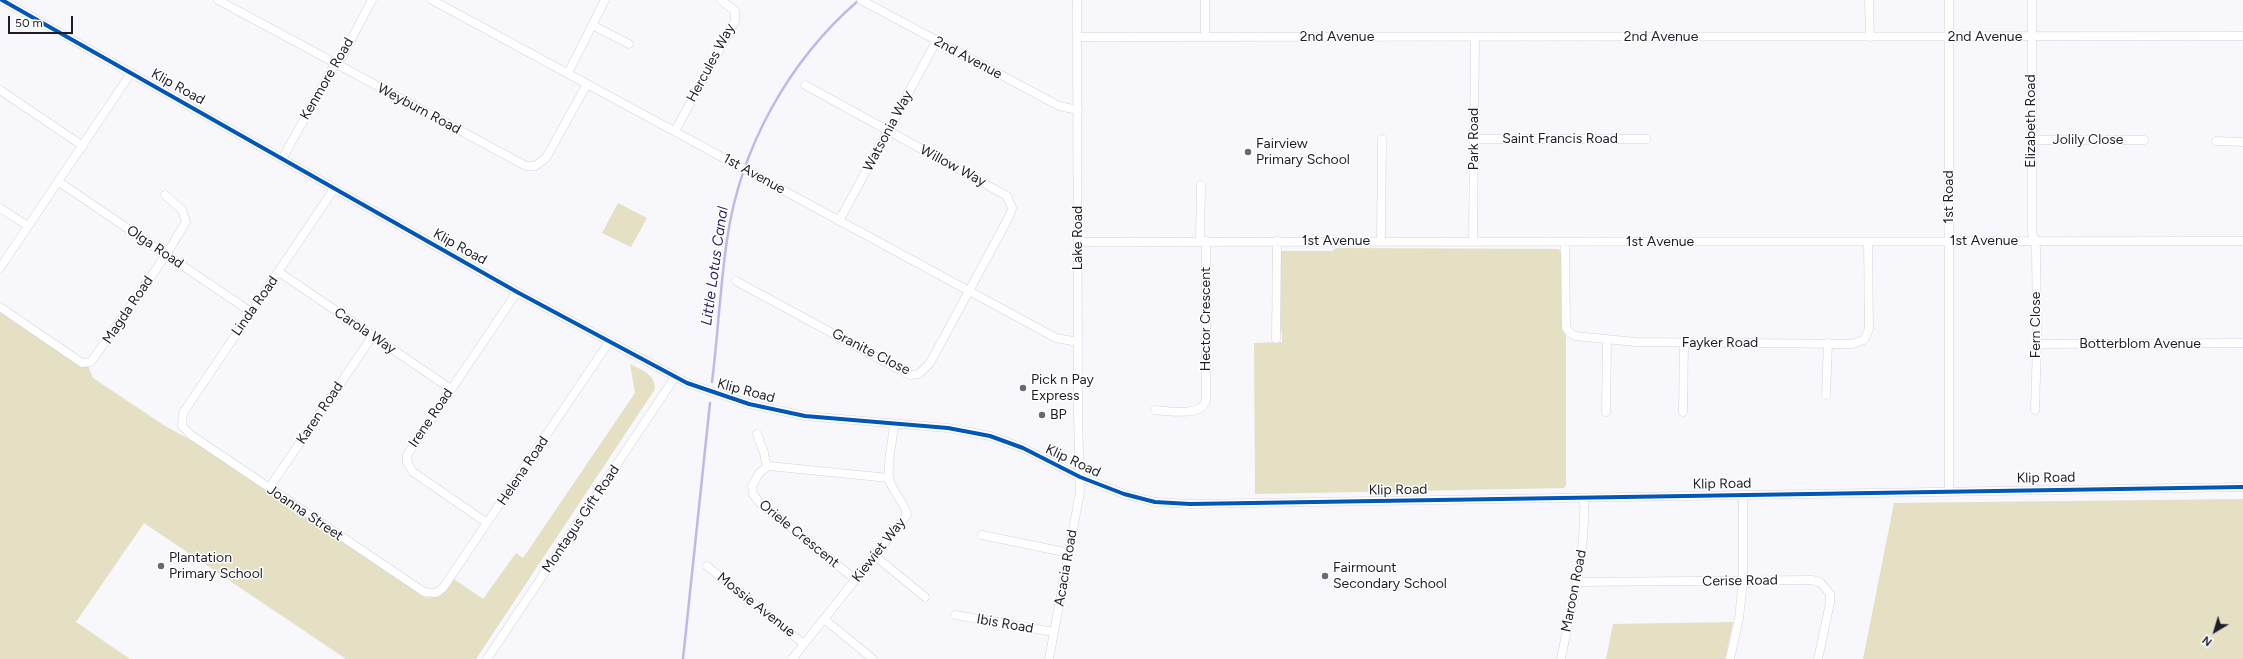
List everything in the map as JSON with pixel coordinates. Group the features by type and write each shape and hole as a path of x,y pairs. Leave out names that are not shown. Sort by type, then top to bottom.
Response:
{"street":[{"name":"Klip Road","path":"2,0 517,292 675,378 722,396 805,416 948,428 990,436 1023,448 1080,477 1134,498 1177,504 1584,498 1949,490 2243,487"},
{"name":"Weyburn Road","path":"218,0 518,162 531,167 541,163 546,158 587,84"},
{"name":"Kenmore Road","path":"282,159 335,64 342,57 372,0"},
{"name":"1st Avenue","path":"432,0 1056,338 1078,342"},
{"path":"568,73 605,0"},
{"name":"Hercules Way","path":"675,131 735,21 735,11 721,0"},
{"name":"Lake Road","path":"1077,0 1080,477"},
{"path":"1205,0 1205,37"},
{"path":"1870,0 1870,37"},
{"name":"1st Road","path":"1949,0 1949,490"},
{"name":"Elizabeth Road","path":"2032,0 2032,232 2034,241"},
{"name":"2nd Avenue","path":"864,2 1059,106 1078,110"},
{"path":"592,25 629,44"},
{"name":"2nd Avenue","path":"1078,37 2243,36"},
{"name":"Park Road","path":"1473,240 1475,37"},
{"name":"Watsonia Way","path":"839,221 937,40"},
{"path":"0,268 131,73"},
{"name":"Willow Way","path":"804,85 1007,196 1011,202 1010,215 969,290"},
{"path":"0,90 83,146"},
{"path":"1381,241 1382,138"},
{"name":"Saint Francis Road","path":"1474,139 1646,139"},
{"name":"Jolily Close","path":"2032,140 2144,140"},
{"path":"2216,141 2243,142"},
{"name":"Olga Road","path":"59,182 251,312"},
{"name":"Hector Crescent","path":"1155,410 1195,411 1204,404 1206,397 1201,185"},
{"name":"Linda Road","path":"182,426 183,413 334,188"},
{"name":"Magda Road","path":"0,307 82,363 87,363 95,359 166,255 186,222 182,210 165,195"},
{"path":"0,208 28,226"},
{"name":"1st Avenue","path":"1078,242 1473,240 1565,242 2243,241"},
{"path":"1276,241 1276,339"},
{"name":"Fern Close","path":"2034,241 2036,248 2037,344 2035,410"},
{"name":"Fayker Road","path":"1565,242 1566,327 1570,333 1575,336 1607,340 1684,343 1860,342 1867,335 1869,329 1868,242"},
{"name":"Carola Way","path":"279,272 372,337 451,389"},
{"name":"Granite Close","path":"736,281 911,375 919,374 930,364 969,290"},
{"name":"Irene Road","path":"487,523 413,472 407,462 410,448 517,292"},
{"name":"Karen Road","path":"269,488 372,337"},
{"path":"1606,412 1607,340"},
{"name":"Helena Road","path":"432,594 444,588 609,342"},
{"path":"1683,412 1684,343"},
{"path":"1826,395 1828,343"},
{"name":"Botterblom Avenue","path":"2037,344 2243,343"},
{"name":"Montagus Gift Road","path":"487,659 675,378"},
{"name":"Kiewiet Way","path":"792,659 907,515 906,510 893,490 889,478 894,424"},
{"name":"Joanna Street","path":"182,426 191,436 424,592 432,594"},
{"path":"757,434 764,453 767,468 778,466 889,478"},
{"name":"Oriele Crescent","path":"767,468 760,472 752,486 753,494 759,502 856,580"},
{"name":"Acacia Road","path":"1049,659 1080,492 1080,477"},
{"path":"1730,659 1739,618 1743,582 1743,495"},
{"name":"Maroon Road","path":"1561,659 1578,582 1584,538 1584,498"},
{"path":"982,534 1069,553"},
{"path":"875,556 925,597"},
{"name":"Mossie Avenue","path":"707,566 804,644"},
{"name":"Cerise Road","path":"1578,582 1743,582 1812,580 1820,582 1830,594 1830,603 1818,659"},
{"name":"Ibis Road","path":"955,615 1054,632"},
{"path":"824,619 873,659"}],"shaded area":[{"path":"618,203 647,218 631,247 602,233"},
{"path":"1336,248 1559,249 1562,255 1562,330 1566,336 1566,485 1564,488 1255,494 1254,343 1282,342 1282,333 1279,328 1279,253 1282,251 1332,251"},
{"path":"0,311 88,366 93,378 165,426 196,443 426,598 440,596 454,579 483,599 516,553 523,558 635,393 630,364 650,376 655,389 476,659 346,659 144,523 76,622 130,659 0,659"},
{"path":"2243,499 2243,659 1863,659 1894,503"},
{"path":"1733,622 1725,659 1606,659 1613,624"}],"waterway":[{"name":"Little Lotus Canal","path":"712,382 727,240 743,172 756,139 790,78 811,50 834,24 859,0"},
{"name":"Little Lotus Canal","path":"683,659 710,403"}],"cycle path":[{"path":"2,0 517,292 687,383 749,404 805,416 948,428 990,436 1023,448 1080,477 1124,494 1155,502 1190,504 2243,487"}],"place":[{"name":"Fairview Primary School","path":"1248,152"},
{"name":"Pick n Pay Express","path":"1023,388"},
{"name":"BP","path":"1042,415"},
{"name":"Plantation Primary School","path":"161,566"},
{"name":"Fairmount Secondary School","path":"1325,576"}]}
